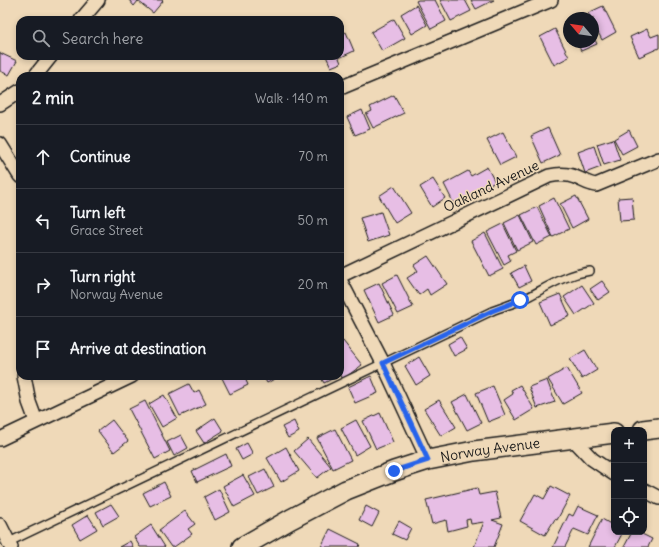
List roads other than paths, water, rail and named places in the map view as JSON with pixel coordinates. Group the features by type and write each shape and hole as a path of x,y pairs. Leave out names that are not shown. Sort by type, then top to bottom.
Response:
{"main road":[{"path":"647,430 659,428"},
{"name":"Norway Avenue","path":"242,547 346,490 394,471 428,460 474,451 611,433"}],"street":[{"path":"84,16 98,0"},
{"path":"344,86 551,0"},
{"path":"38,72 48,60"},
{"path":"0,104 16,94"},
{"path":"0,144 16,170"},
{"name":"Oakland Avenue","path":"344,274 549,176 568,174 589,184 596,185 659,159"},
{"path":"344,288 383,363 428,460"},
{"path":"25,380 29,402 36,421"},
{"path":"0,439 123,380"},
{"path":"572,438 592,459 611,472"},
{"path":"647,492 659,498"},
{"path":"0,525 10,544"}],"lane":[{"path":"10,544 492,311 520,300 562,278 575,273 590,270"}]}
